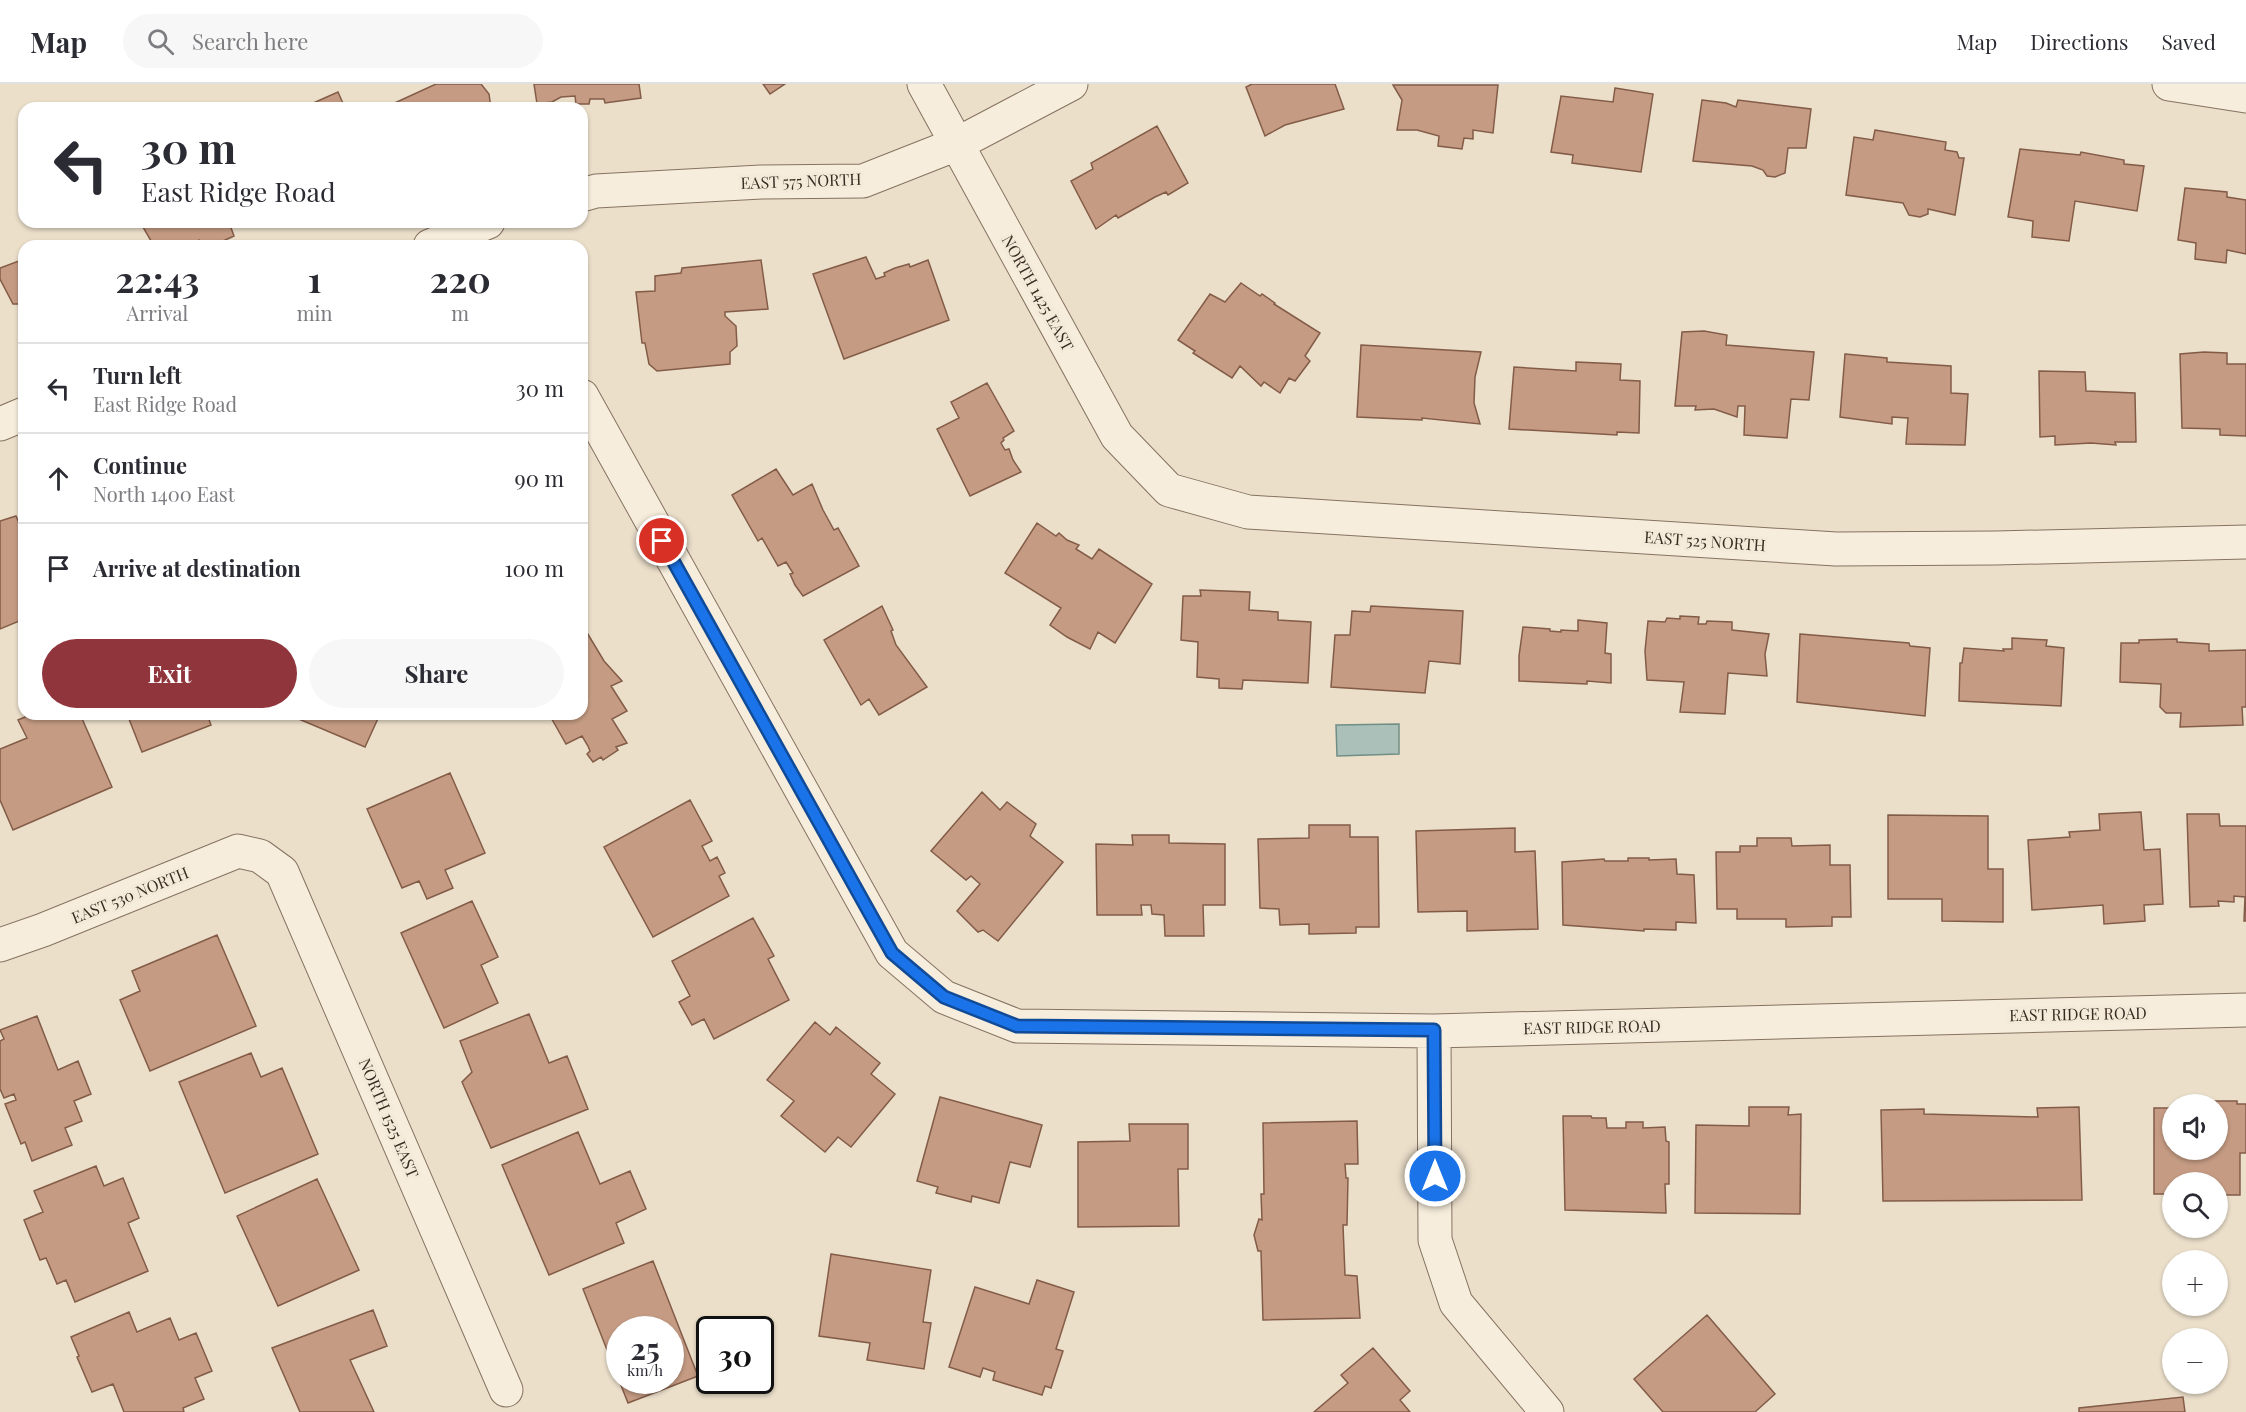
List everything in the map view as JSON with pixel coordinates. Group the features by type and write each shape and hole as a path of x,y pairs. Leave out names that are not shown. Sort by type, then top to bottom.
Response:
{"street":[{"name":"NORTH 1425 EAST","path":"924,84 1117,436 1168,490"},
{"name":"EAST 575 NORTH","path":"588,193 738,183 863,180 957,144 1071,84"},
{"path":"2169,84 2246,96"},
{"path":"452,240 491,230"},
{"name":"EAST RIDGE ROAD","path":"588,407 892,953 944,997 1017,1026 1434,1030 2246,1010"},
{"path":"0,424 18,416"},
{"name":"EAST 525 NORTH","path":"1168,490 1248,512 1836,549 2246,542"},
{"name":"EAST 530 NORTH","path":"0,945 43,930 238,851 260,856"},
{"name":"NORTH 1525 EAST","path":"260,856 282,872 506,1390"},
{"path":"1434,1030 1435,1240 1456,1303 1547,1412"}],"water":[{"path":"1399,724 1399,754 1337,756 1336,725"}],"building":[{"path":"436,84 481,84 489,94 490,102 397,102"},
{"path":"534,84 639,84 641,98 605,103 604,99 590,99 588,104 588,102 576,102 575,96 561,97 552,102 537,102"},
{"path":"763,84 785,84 770,94"},
{"path":"1252,84 1335,84 1344,109 1285,125 1265,136 1246,87"},
{"path":"1393,85 1498,85 1493,133 1473,130 1473,139 1464,138 1462,149 1438,146 1439,136 1417,130 1397,130 1402,100"},
{"path":"1615,88 1653,94 1641,172 1572,163 1573,155 1551,152 1561,96 1613,102"},
{"path":"338,92 342,102 316,102"},
{"path":"1702,100 1726,103 1736,107 1738,100 1811,109 1806,148 1788,148 1785,173 1775,177 1767,176 1763,170 1752,166 1693,161"},
{"path":"1157,126 1188,183 1168,195 1166,192 1155,197 1118,218 1116,215 1096,229 1071,181 1093,169 1091,163"},
{"path":"1875,130 1946,142 1945,150 1957,152 1959,158 1964,158 1955,215 1928,209 1928,214 1920,217 1909,215 1903,203 1846,195 1854,137 1873,140"},
{"path":"2020,149 2080,155 2081,152 2124,160 2124,164 2144,166 2137,211 2075,201 2069,241 2032,237 2033,221 2008,217"},
{"path":"2185,188 2227,192 2227,197 2246,200 2246,254 2227,250 2226,263 2195,259 2196,243 2178,240"},
{"path":"144,228 231,228 234,236 225,240 150,240"},
{"path":"866,257 876,279 885,276 884,273 895,268 909,264 910,267 928,260 949,320 844,359 813,274"},
{"path":"761,260 768,309 725,312 725,316 736,326 737,346 730,352 730,364 657,371 649,364 645,343 642,343 636,292 655,291 655,276 681,273 682,268"},
{"path":"18,261 18,304 13,304 0,279 0,268"},
{"path":"1241,283 1260,296 1262,294 1320,333 1305,356 1310,361 1295,381 1289,378 1280,393 1264,382 1261,386 1240,366 1232,378 1193,353 1195,351 1178,340 1210,294 1225,302"},
{"path":"1704,331 1727,335 1726,345 1814,352 1809,400 1791,399 1787,438 1744,435 1745,406 1738,406 1737,417 1714,409 1695,410 1696,406 1675,406 1682,332"},
{"path":"1361,345 1481,352 1475,377 1474,403 1480,424 1422,418 1422,420 1357,417"},
{"path":"2227,353 2227,364 2246,364 2246,436 2220,435 2220,429 2182,428 2180,354"},
{"path":"1845,354 1887,358 1887,362 1951,366 1951,393 1968,394 1965,445 1906,444 1908,418 1892,417 1892,424 1840,417"},
{"path":"1576,362 1621,364 1620,380 1640,381 1639,433 1617,432 1617,435 1509,429 1514,367 1576,371"},
{"path":"2039,371 2085,372 2086,391 2135,393 2136,442 2115,442 2116,445 2091,443 2055,445 2055,436 2040,437"},
{"path":"987,383 1014,431 1003,438 1001,443 1005,450 1009,449 1021,472 970,496 937,429 959,418 951,402"},
{"path":"776,469 793,495 812,484 834,530 838,528 859,566 803,596 795,585 790,574 793,573 786,562 778,566 762,538 758,541 732,495"},
{"path":"16,516 18,520 18,622 0,629 0,521"},
{"path":"1037,523 1056,536 1059,533 1067,540 1079,545 1076,549 1092,559 1099,549 1152,584 1115,643 1098,632 1090,649 1067,637 1050,625 1061,608 1005,573"},
{"path":"1200,590 1250,592 1249,610 1278,612 1278,620 1311,622 1308,683 1243,680 1242,689 1219,688 1219,679 1197,677 1198,642 1181,640 1183,596 1201,596"},
{"path":"882,606 893,630 891,631 896,645 927,687 879,715 869,699 861,705 824,640"},
{"path":"1371,606 1463,611 1460,664 1429,661 1425,693 1331,687 1335,635 1350,635 1352,611 1370,612"},
{"path":"1680,616 1699,617 1698,624 1706,624 1707,621 1732,622 1732,630 1769,634 1765,654 1767,676 1728,673 1725,714 1680,712 1684,682 1647,680 1645,651 1648,621 1665,622 1667,618 1680,619"},
{"path":"1578,620 1607,623 1605,653 1611,654 1611,683 1519,681 1519,656 1523,627 1561,632 1561,630 1578,631"},
{"path":"588,634 604,661 622,681 611,686 627,711 612,719 627,743 616,747 618,750 603,760 601,757 593,762 587,754 590,751 582,736 566,744 552,720 588,720"},
{"path":"1800,634 1909,643 1910,646 1930,648 1925,716 1797,702"},
{"path":"2012,638 2047,640 2046,646 2064,648 2061,706 1959,701 1960,663 1962,663 1964,648 2004,651 2003,649 2012,649"},
{"path":"2177,639 2177,642 2209,644 2209,651 2246,650 2246,707 2242,707 2243,725 2180,727 2181,713 2166,713 2160,707 2161,684 2120,682 2121,643"},
{"path":"18,720 83,720 112,787 13,830 0,800 0,749 27,738"},
{"path":"129,720 209,720 211,725 142,752"},
{"path":"301,720 377,720 365,747"},
{"path":"450,773 485,853 445,870 453,888 427,899 419,881 402,888 367,809"},
{"path":"982,792 1000,810 1007,802 1036,824 1030,836 1063,862 998,941 983,930 978,932 957,911 980,884 971,876 966,880 931,851"},
{"path":"690,800 712,841 702,846 710,861 717,857 725,873 719,876 729,896 653,937 604,847"},
{"path":"2141,812 2144,850 2160,849 2163,904 2144,905 2145,921 2104,924 2103,905 2032,910 2028,840 2070,837 2069,832 2100,830 2099,814"},
{"path":"2187,814 2219,814 2220,826 2246,826 2246,921 2244,921 2245,897 2234,896 2234,902 2218,901 2219,906 2190,907"},
{"path":"1888,815 1988,816 1988,869 2003,869 2003,922 1942,921 1942,899 1888,899"},
{"path":"1309,825 1350,825 1350,837 1378,837 1379,927 1356,927 1356,933 1309,934 1309,924 1280,925 1279,909 1260,908 1258,839 1309,838"},
{"path":"1515,828 1515,852 1535,851 1538,929 1467,931 1467,911 1418,912 1416,831"},
{"path":"1132,835 1169,835 1169,843 1225,844 1225,905 1203,905 1204,936 1165,936 1164,915 1152,914 1151,905 1141,905 1142,915 1097,915 1096,844 1133,845"},
{"path":"1757,838 1791,838 1792,846 1830,845 1830,865 1850,865 1851,917 1832,917 1832,926 1786,927 1786,919 1737,919 1737,909 1717,909 1716,852 1740,852 1740,846 1757,846"},
{"path":"1628,858 1676,859 1677,874 1694,875 1696,923 1676,922 1676,930 1644,929 1644,931 1563,925 1562,862 1604,859 1605,861 1628,861"},
{"path":"472,901 498,957 481,965 498,1003 444,1028 401,933"},
{"path":"753,918 774,956 768,959 789,1000 714,1039 704,1019 692,1025 679,1002 690,996 672,961"},
{"path":"217,935 256,1026 150,1071 120,1000 140,991 132,971"},
{"path":"529,1014 549,1063 567,1056 588,1109 491,1148 462,1082 472,1072 460,1041"},
{"path":"37,1016 58,1070 78,1061 91,1094 74,1101 82,1121 65,1128 72,1145 32,1161 25,1142 21,1144 5,1104 16,1100 14,1094 4,1098 0,1089 0,1041 4,1039 0,1030"},
{"path":"815,1022 830,1035 836,1027 880,1063 871,1074 895,1094 851,1147 838,1137 825,1152 781,1116 794,1101 767,1080"},
{"path":"251,1053 261,1077 282,1068 318,1154 225,1193 179,1082"},
{"path":"940,1097 1042,1125 1030,1167 1010,1162 999,1203 972,1196 971,1202 936,1193 938,1187 917,1181"},
{"path":"2228,1101 2246,1104 2246,1153 2240,1153 2240,1195 2228,1195 2228,1172 2162,1172 2162,1194 2154,1194 2154,1108 2162,1108 2162,1160 2228,1160"},
{"path":"1749,1107 1789,1107 1788,1115 1801,1114 1800,1214 1695,1213 1696,1125 1749,1126"},
{"path":"2079,1107 2082,1200 1883,1201 1881,1110 1924,1109 1924,1114 2038,1117 2037,1108"},
{"path":"1563,1116 1606,1118 1607,1128 1626,1128 1626,1122 1643,1122 1643,1128 1665,1127 1666,1141 1669,1142 1669,1184 1665,1184 1666,1213 1565,1210"},
{"path":"1357,1121 1358,1164 1345,1164 1346,1178 1348,1178 1347,1225 1343,1225 1345,1275 1357,1276 1360,1318 1263,1320 1261,1251 1258,1251 1254,1235 1259,1219 1262,1220 1263,1123"},
{"path":"1129,1124 1188,1124 1188,1169 1178,1169 1179,1226 1078,1227 1078,1142 1130,1141"},
{"path":"578,1132 600,1184 630,1171 646,1209 616,1223 624,1243 549,1275 502,1165"},
{"path":"96,1166 104,1186 123,1178 139,1218 128,1223 148,1271 75,1302 66,1280 57,1284 46,1258 40,1260 24,1220 43,1212 34,1191"},
{"path":"317,1179 359,1270 278,1306 237,1216"},
{"path":"831,1254 931,1270 923,1322 931,1323 924,1369 867,1360 870,1343 819,1336"},
{"path":"653,1261 675,1316 606,1316 606,1347 583,1289"},
{"path":"1037,1280 1074,1292 1056,1349 1063,1351 1051,1388 1045,1386 1042,1395 993,1380 995,1372 983,1368 980,1377 949,1367 975,1287 1029,1304"},
{"path":"373,1310 387,1346 350,1360 374,1412 300,1412 272,1348"},
{"path":"129,1312 137,1332 170,1318 179,1340 196,1333 212,1371 195,1378 204,1399 183,1408 184,1412 124,1412 113,1384 92,1392 71,1337"},
{"path":"1707,1315 1775,1394 1755,1412 1663,1412 1634,1379"},
{"path":"684,1340 696,1371 696,1377 684,1381"},
{"path":"1373,1348 1410,1391 1400,1400 1410,1412 1314,1412 1348,1383 1341,1375"},
{"path":"624,1394 651,1394 628,1403"},
{"path":"2183,1397 2185,1412 2079,1412 2079,1408"}],"route":[{"path":"662,541 892,953 944,997 1017,1026 1434,1030 1435,1176"}]}
